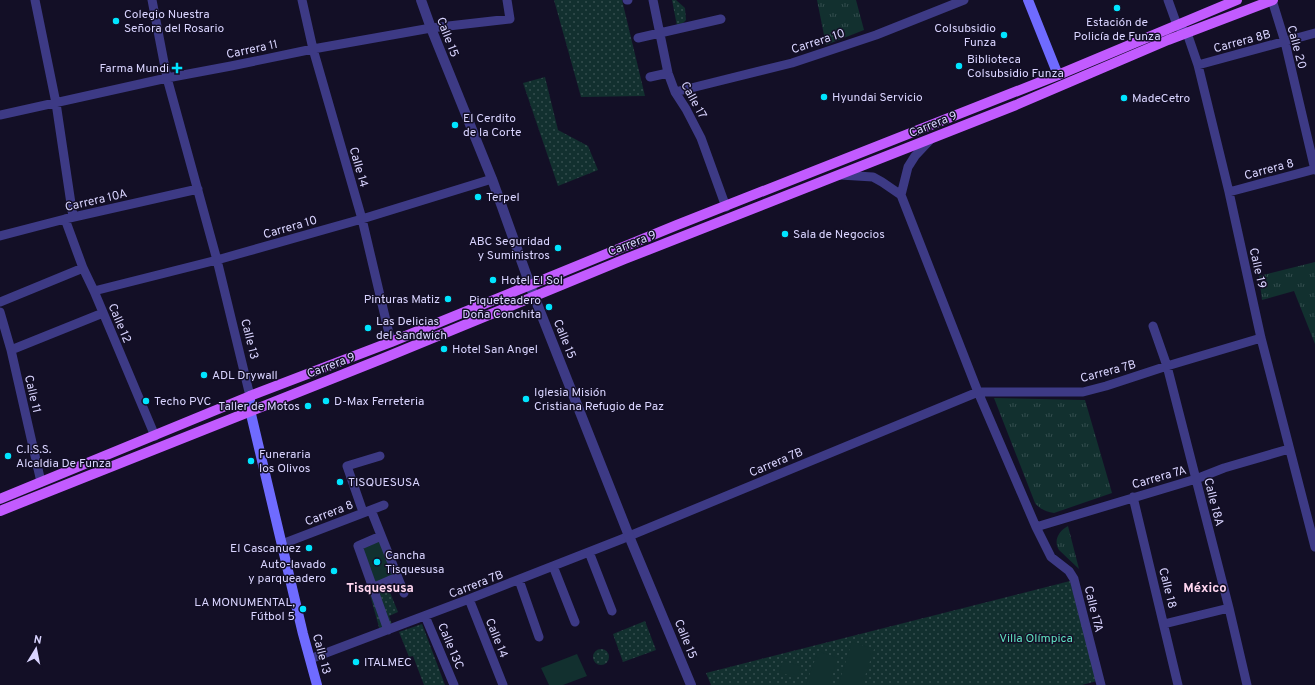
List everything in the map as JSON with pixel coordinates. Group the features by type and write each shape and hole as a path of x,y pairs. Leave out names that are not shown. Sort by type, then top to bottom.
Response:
{"main road":[{"path":"1028,0 1058,74"},
{"name":"Carrera 9","path":"0,499 250,396 391,342 530,284 1058,74 1237,0"},
{"name":"Carrera 9","path":"0,511 250,410 384,358 625,259 1016,105 1187,33 1273,0"},
{"name":"Calle 13","path":"250,396 250,410 303,634 317,685"}],"street":[{"name":"Calle 12","path":"35,0 56,103 69,218 83,268 155,436"},
{"name":"Calle 13","path":"152,0 167,78 217,260 250,396"},
{"name":"Calle 14","path":"302,0 313,49 362,219 391,342"},
{"name":"Calle 15","path":"421,0 492,179 534,296 629,536 691,685"},
{"name":"Carrera 11","path":"0,115 167,78 313,49 431,28 510,19 507,0"},
{"name":"Calle 17","path":"653,0 668,73 675,92 686,109 701,138 726,207"},
{"name":"Carrera 10","path":"675,92 792,63 876,35 964,0"},
{"path":"1168,0 1177,25 1187,33"},
{"name":"Calle 20","path":"1273,0 1285,42 1315,169"},
{"path":"638,38 720,19"},
{"name":"Calle 19","path":"1187,33 1198,65 1229,192 1261,338 1315,544"},
{"name":"Carrera 8B","path":"1198,65 1315,33"},
{"path":"650,77 668,73"},
{"path":"839,175 860,175 873,177 901,195 908,167 915,156 932,138"},
{"name":"Carrera 8","path":"1229,192 1315,169"},
{"name":"Carrera 10","path":"94,291 217,260 362,219 492,179"},
{"name":"Carrera 10A","path":"0,236 69,218 198,189"},
{"name":"Calle 17A","path":"901,195 978,392 1036,527 1051,557 1069,571 1074,579 1100,685"},
{"path":"0,302 83,268"},
{"name":"Calle 11","path":"0,312 11,350 41,482"},
{"path":"11,350 103,313"},
{"name":"Calle 18A","path":"1153,326 1167,366 1229,608 1247,685"},
{"name":"Carrera 7B","path":"310,659 519,580 978,392 1083,392 1261,338"},
{"name":"Carrera 7A","path":"1036,527 1196,479 1224,468 1289,448"},
{"path":"380,456 347,466 367,511 381,536 404,593"},
{"name":"Calle 18","path":"1133,497 1178,685"},
{"name":"Carrera 8","path":"282,544 384,504"},
{"path":"381,536 358,546 388,630"},
{"path":"589,552 612,611"},
{"path":"553,566 575,622"},
{"path":"372,588 397,577"},
{"path":"519,580 539,637"},
{"name":"Calle 14","path":"469,599 503,685"},
{"path":"1164,624 1229,608"},
{"name":"Calle 13C","path":"425,616 454,685"}],"green space":[{"path":"554,0 622,0 645,96 581,97"},
{"path":"672,0 676,0 685,8 686,20 677,26"},
{"path":"817,0 856,0 864,30 826,45"},
{"path":"545,77 558,130 588,146 598,170 558,186 523,83"},
{"path":"1315,262 1315,344 1294,291 1262,300 1259,276"},
{"path":"994,398 1085,400 1112,493 1054,513 1039,507 1035,503"},
{"path":"1068,526 1079,569 1059,550 1057,546 1058,536 1062,530"},
{"name":"Cancha Tisquesusa","path":"380,541 394,576 374,584 360,548"},
{"name":"Villa Olímpica","path":"1070,581 1097,681 1082,685 711,685 706,673"},
{"path":"387,585 398,612 389,616 393,627 380,631 369,591"},
{"path":"645,621 656,650 623,662 613,634"},
{"path":"422,624 445,685 424,685 413,656 409,657 399,632"},
{"path":"852,642 874,649 862,685 845,685 839,683"},
{"path":"601,649 607,651 609,657 607,663 601,665 595,663 593,657 595,651"},
{"path":"818,651 838,658 829,685 806,685"},
{"path":"577,654 587,676 563,685 549,685 541,668"},
{"path":"783,661 801,666 797,678 779,672"}],"place":[{"name":"Estación de Policía de Funza","path":"1117,8"},
{"name":"Colegio Nuestra Señora del Rosario","path":"116,21"},
{"name":"Colsubsidio Funza","path":"1004,35"},
{"name":"Biblioteca Colsubsidio Funza","path":"959,66"},
{"name":"Farma Mundi","path":"177,68"},
{"name":"Hyundai Servicio","path":"824,97"},
{"name":"MadeCetro","path":"1124,98"},
{"name":"El Cerdito de la Corte","path":"455,125"},
{"name":"Terpel","path":"478,197"},
{"name":"Sala de Negocios","path":"785,234"},
{"name":"ABC Seguridad y Suministros","path":"558,248"},
{"name":"Hotel El Sol","path":"493,280"},
{"name":"Pinturas Matiz","path":"448,299"},
{"name":"Piqueteadero Doña Conchita","path":"549,307"},
{"name":"Las Delicias del Sandwich","path":"368,328"},
{"name":"Hotel San Angel","path":"444,349"},
{"name":"ADL Drywall","path":"204,375"},
{"name":"Iglesia Misión Cristiana Refugio de Paz","path":"526,399"},
{"name":"Techo PVC","path":"146,401"},
{"name":"D-Max Ferreteria","path":"326,401"},
{"name":"Taller de Motos","path":"308,406"},
{"name":"C.I.S.S. Alcaldia De Funza","path":"8,456"},
{"name":"Funeraria los Olivos","path":"251,461"},
{"name":"TISQUESUSA","path":"340,482"},
{"name":"El Cascanuez","path":"309,548"},
{"name":"Cancha Tisquesusa","path":"377,562"},
{"name":"Auto-lavado y parqueadero","path":"334,571"},
{"name":"LA MONUMENTAL, Fútbol 5","path":"303,609"},
{"name":"ITALMEC","path":"356,662"}],"district":[{"name":"Tisquesusa","path":"380,587"},
{"name":"México","path":"1205,587"}]}
